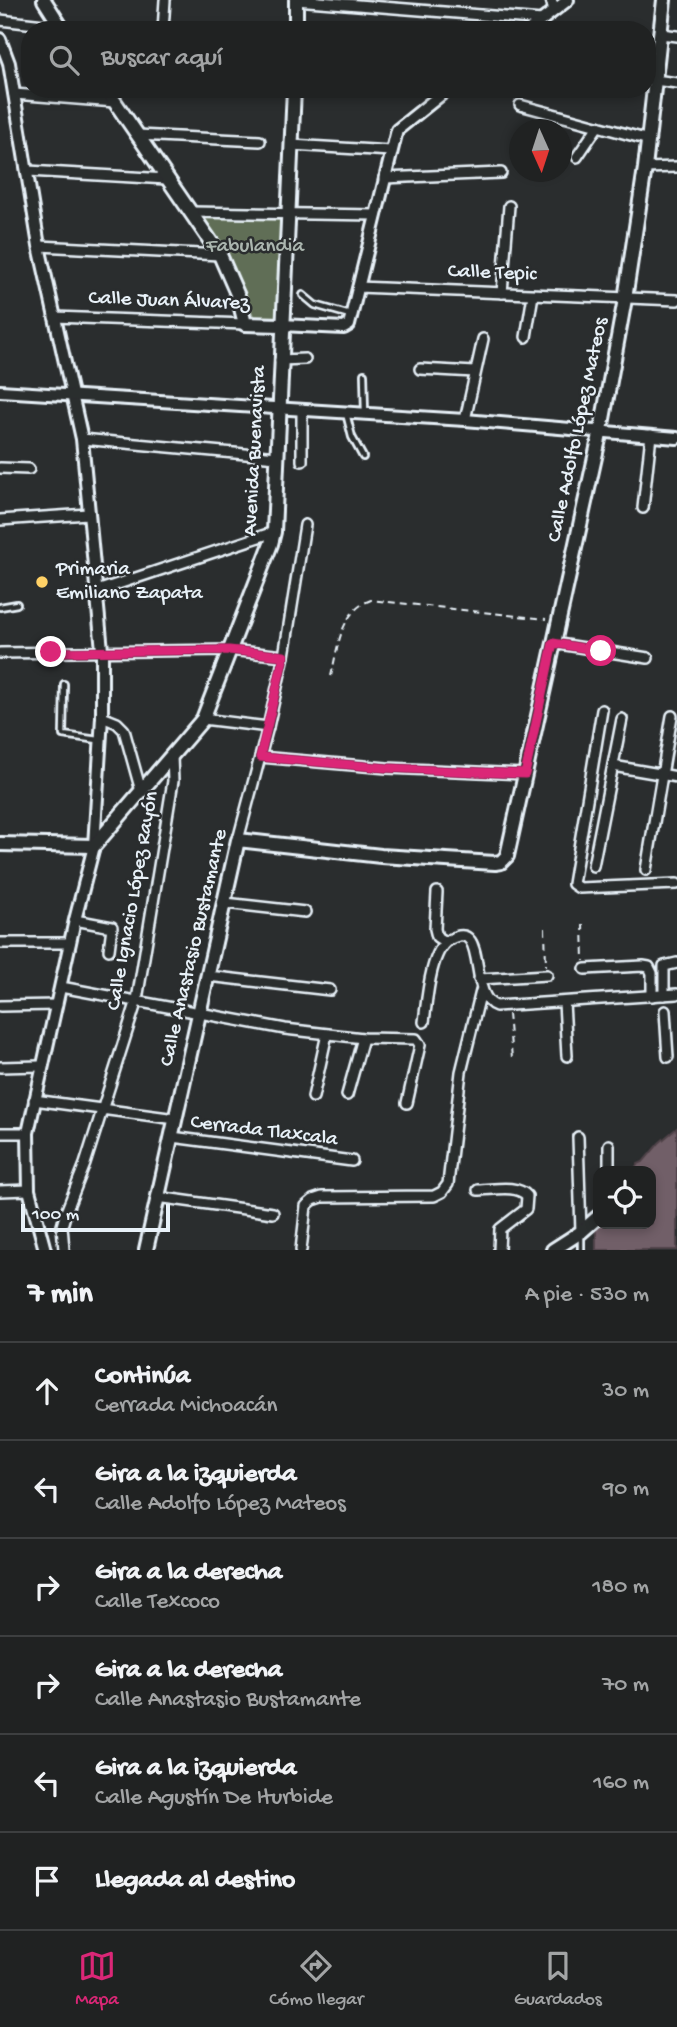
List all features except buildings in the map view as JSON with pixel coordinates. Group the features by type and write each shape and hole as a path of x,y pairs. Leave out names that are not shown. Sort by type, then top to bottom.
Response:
{"main road":[{"path":"44,0 57,21"},
{"path":"296,0 296,21"},
{"name":"Calle Adolfo López Mateos","path":"656,56 664,0"},
{"path":"112,98 220,256 238,296 245,324"},
{"name":"Avenida Buenavista","path":"94,846 203,719 271,544 274,532 281,325 293,98"},
{"name":"Calle Adolfo López Mateos","path":"238,840 381,856 495,863 501,862 507,856 601,430 645,167 650,98"},
{"name":"Calle Juan Álvarez","path":"245,324 281,325"},
{"name":"Calle Anastasio Bustamante","path":"146,1250 238,840"},
{"path":"0,844 94,846"},
{"path":"553,1250 593,1221"}],"street":[{"path":"164,21 165,0"},
{"path":"296,0 542,20 552,5 568,0"},
{"path":"0,20 21,23"},
{"path":"661,34 677,36"},
{"path":"0,39 14,94 39,246 82,439 102,650 102,717 94,846 41,1066 28,1133 29,1190 45,1250"},
{"path":"656,80 677,83"},
{"path":"14,94 21,95"},
{"path":"64,98 115,102"},
{"path":"281,325 347,327 397,130 438,98"},
{"path":"520,105 649,140"},
{"path":"577,157 598,126"},
{"path":"137,135 260,141"},
{"path":"290,145 391,151"},
{"path":"645,167 677,167"},
{"path":"27,171 167,178"},
{"path":"384,178 501,173"},
{"path":"502,293 509,206"},
{"path":"191,212 376,215"},
{"path":"39,246 220,256"},
{"name":"Calle Tepic","path":"358,287 677,300"},
{"path":"526,337 533,295"},
{"name":"Calle Juan Álvarez","path":"54,317 245,324"},
{"path":"465,420 483,340"},
{"path":"280,360 305,359"},
{"path":"420,369 475,372"},
{"path":"0,391 465,420 677,438"},
{"path":"302,410 302,461"},
{"path":"643,508 652,435"},
{"path":"82,439 277,457"},
{"path":"0,468 29,469"},
{"path":"0,520 88,514"},
{"name":"Calle Anastasio Bustamante","path":"238,840 284,656 305,525"},
{"path":"97,591 274,532"},
{"path":"553,643 648,658"},
{"path":"0,653 229,650 284,656"},
{"path":"602,710 573,884 579,888 677,884"},
{"path":"646,870 672,716"},
{"path":"102,717 117,723 124,730 141,791"},
{"path":"203,719 268,727"},
{"path":"593,866 622,719"},
{"name":"Calle Ignacio López Rayón","path":"64,1250 62,1226 66,1212 138,1000 173,781 172,757"},
{"path":"260,757 387,768 525,774"},
{"path":"613,766 677,777"},
{"path":"437,892 435,929 437,937 444,942"},
{"path":"225,903 305,912"},
{"path":"75,920 111,927 109,950"},
{"path":"301,1250 306,1206 313,1200 322,1197 433,1196 442,1192 448,1184 461,1072 481,991 474,945 470,938 463,934 444,942 435,961 424,1022"},
{"path":"0,943 70,943"},
{"path":"664,995 664,965 677,963"},
{"path":"585,969 649,967 652,973 652,996"},
{"path":"479,979 547,975"},
{"path":"208,976 330,990"},
{"path":"61,986 285,1029 419,1041 407,1103"},
{"path":"481,991 491,1004 508,1006 677,994"},
{"path":"564,1002 567,1056"},
{"path":"0,1006 57,1005"},
{"path":"665,1011 668,1057"},
{"path":"667,1033 677,1033"},
{"path":"313,1097 327,1034"},
{"path":"347,1095 363,1038"},
{"path":"0,1067 41,1066"},
{"path":"34,1100 176,1119"},
{"path":"0,1133 28,1133"},
{"path":"578,1137 581,1232"},
{"name":"Cerrada Tlaxcala","path":"172,1138 352,1161"},
{"path":"609,1145 609,1166"},
{"path":"478,1190 516,1189 527,1196 526,1209 500,1229 499,1250"},
{"path":"0,1191 29,1190"},
{"path":"157,1197 273,1213"}],"lane":[{"path":"303,295 315,305 351,315"},
{"path":"364,374 365,414"},
{"path":"345,412 352,437 363,457"},
{"path":"0,607 17,604"},
{"path":"64,684 63,735 101,740"},
{"path":"581,1232 581,1250"}],"path":[{"path":"331,677 342,626 358,604 371,600 558,621"},
{"path":"583,924 585,969"},
{"path":"545,928 547,975"},
{"path":"508,1006 512,1058"}],"green space":[{"name":"Fabulandia","path":"201,217 283,220 279,322 255,321 230,260"}],"place":[{"name":"Primaria Emiliano Zapata","path":"42,582"}],"route":[{"path":"51,652 229,650 284,656 260,757 387,768 525,774 553,643 601,651"}]}
